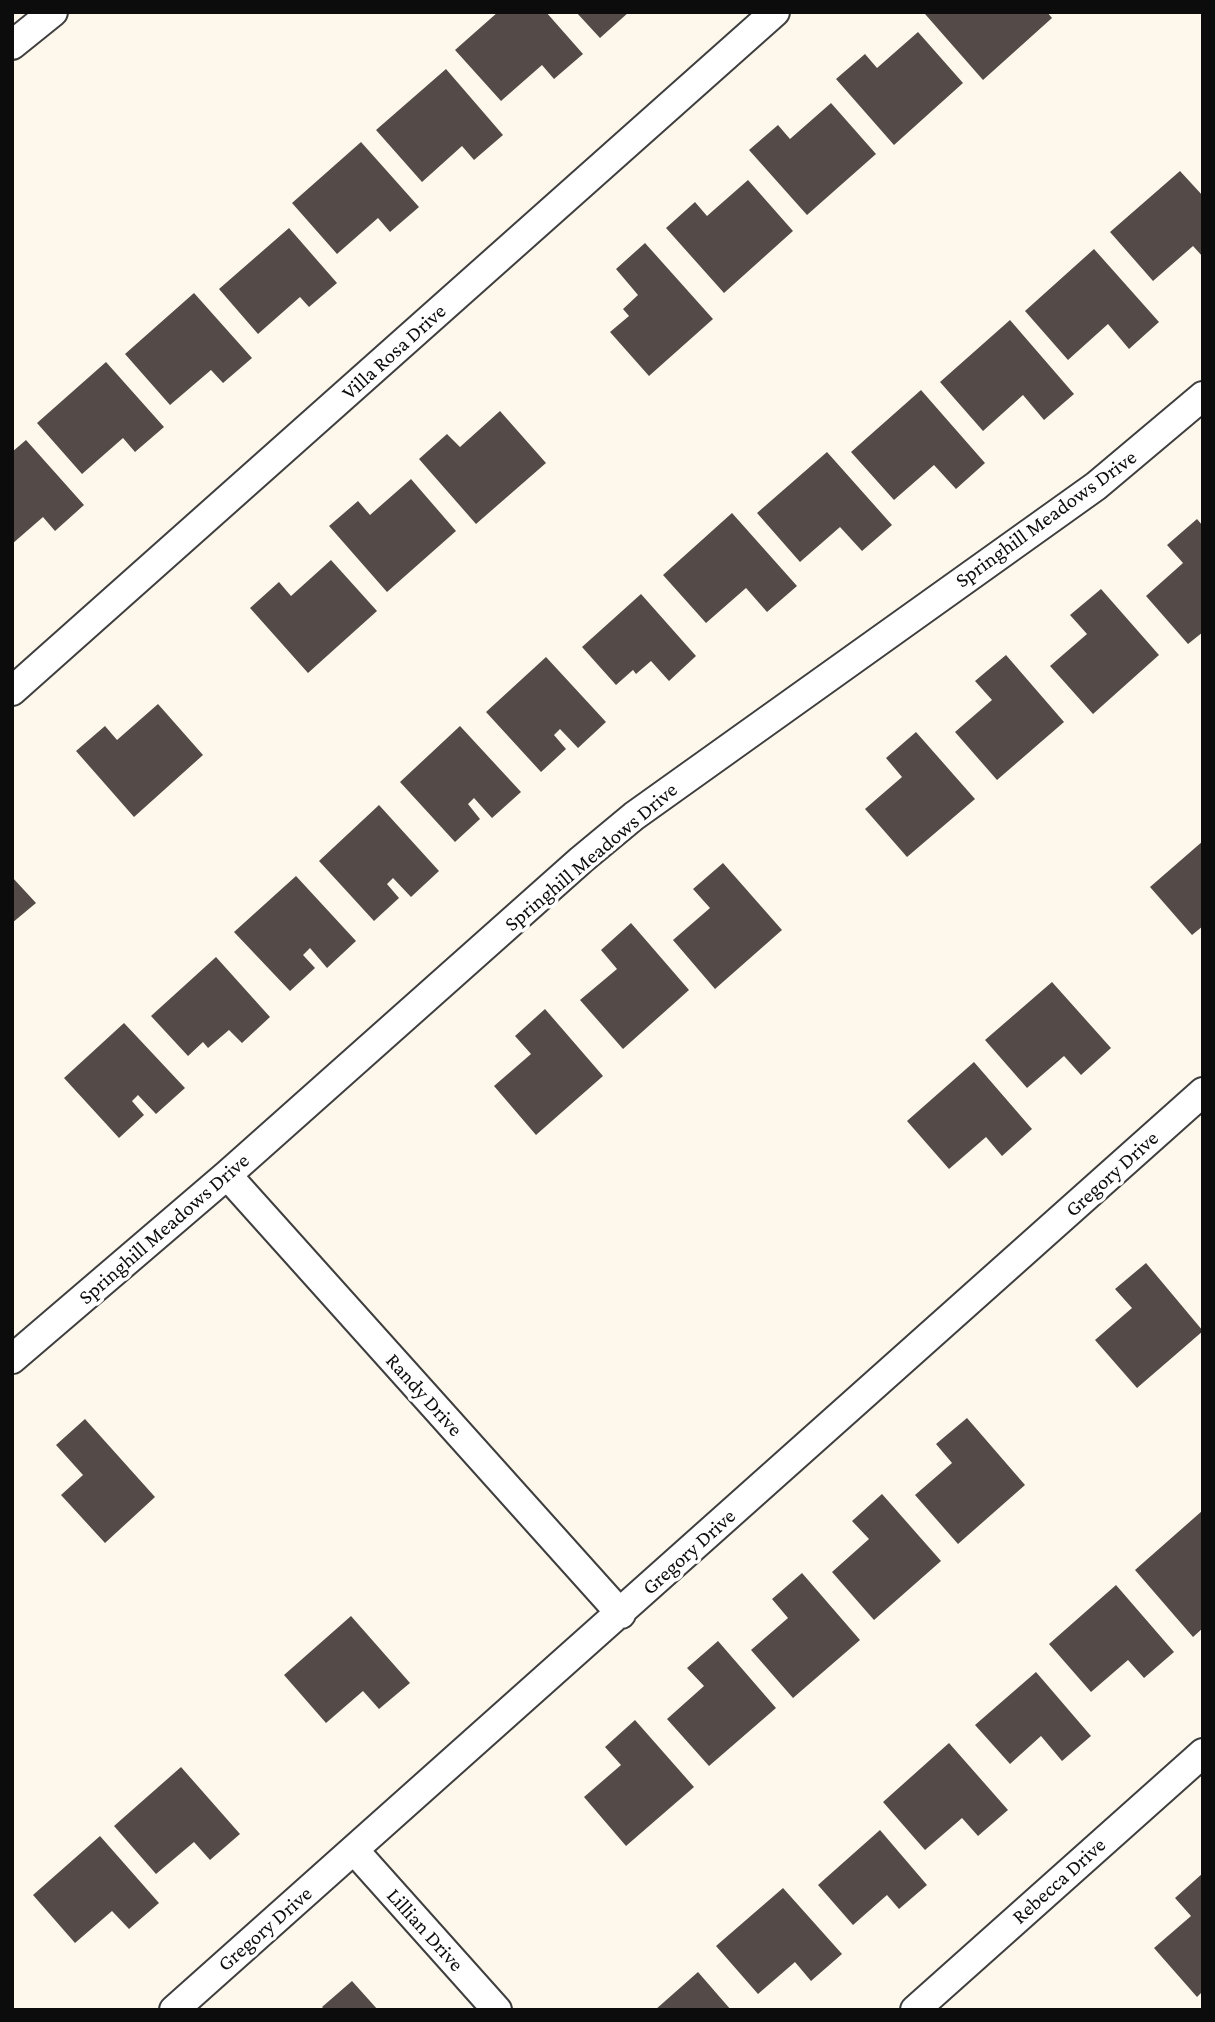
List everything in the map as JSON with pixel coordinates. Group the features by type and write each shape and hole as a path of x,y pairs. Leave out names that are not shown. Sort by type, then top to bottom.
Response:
{"street":[{"path":"12,45 53,12"},
{"name":"Villa Rosa Drive","path":"12,691 775,12"},
{"name":"Springhill Meadows Drive","path":"12,1359 227,1175 634,816 1096,486 1203,396"},
{"name":"Gregory Drive","path":"174,2010 1203,1092"},
{"name":"Randy Drive","path":"227,1175 621,1614"},
{"name":"Rebecca Drive","path":"915,2010 1203,1753"},
{"name":"Lillian Drive","path":"354,1850 497,2010"}],"building":[{"path":"498,12 546,12 583,54 554,79 542,65 501,101 455,50"},
{"path":"576,12 629,12 600,38"},
{"path":"1047,12 1052,18 983,80 925,14"},
{"path":"918,32 963,83 894,145 836,79 865,54 877,68"},
{"path":"446,69 503,135 474,160 462,146 422,182 376,130"},
{"path":"831,103 876,154 807,215 749,150 778,125 790,139"},
{"path":"361,142 419,207 390,232 378,218 337,254 292,203"},
{"path":"1180,171 1203,196 1203,257 1193,246 1153,281 1110,232"},
{"path":"748,180 793,231 724,293 666,228 695,202 707,216"},
{"path":"289,228 337,283 309,307 300,297 258,334 219,289"},
{"path":"645,243 713,319 649,376 610,332 629,316 623,309 638,295 616,269"},
{"path":"1094,249 1159,322 1129,349 1108,324 1068,360 1025,311"},
{"path":"194,293 252,358 223,383 211,370 170,405 125,354"},
{"path":"1010,320 1074,394 1044,420 1023,395 983,431 940,382"},
{"path":"106,362 164,427 135,452 123,438 82,474 37,423"},
{"path":"921,390 985,463 956,489 934,465 894,500 851,452"},
{"path":"500,411 546,463 476,524 419,459 447,434 460,447"},
{"path":"26,440 84,505 55,531 43,517 12,544 12,452"},
{"path":"827,452 892,525 862,551 840,527 800,562 757,513"},
{"path":"411,479 456,531 387,592 329,526 358,501 370,515"},
{"path":"732,513 797,586 767,612 746,588 706,623 663,575"},
{"path":"1197,519 1203,526 1203,632 1188,644 1146,596 1183,563 1167,545"},
{"path":"331,560 377,611 308,673 250,608 279,582 291,596"},
{"path":"1101,589 1159,655 1093,714 1050,666 1087,634 1070,615"},
{"path":"641,594 696,656 669,681 651,661 636,674 633,670 616,685 582,647"},
{"path":"1006,655 1064,722 997,780 955,732 992,700 975,681"},
{"path":"546,657 606,722 578,748 560,729 554,735 566,749 541,772 486,712"},
{"path":"158,704 203,755 134,817 76,751 105,726 117,740"},
{"path":"460,726 521,792 492,818 474,798 468,804 480,819 455,842 400,782"},
{"path":"916,732 975,799 907,857 865,809 902,777 886,758"},
{"path":"379,805 439,871 411,897 393,878 387,884 399,898 374,921 319,861"},
{"path":"1203,841 1203,926 1192,935 1150,887"},
{"path":"723,863 782,930 715,989 673,940 710,908 693,889"},
{"path":"296,876 356,941 327,968 310,948 303,955 315,968 290,991 234,932"},
{"path":"12,877 36,903 12,923"},
{"path":"631,923 689,990 623,1049 580,1000 617,969 601,950"},
{"path":"216,957 270,1017 242,1043 229,1030 208,1048 203,1042 188,1056 151,1016"},
{"path":"1052,982 1111,1048 1081,1075 1064,1056 1027,1088 985,1040"},
{"path":"545,1009 603,1076 536,1135 494,1086 531,1054 515,1036"},
{"path":"124,1023 185,1088 156,1114 138,1095 132,1101 144,1115 119,1138 64,1078"},
{"path":"974,1062 1032,1129 1002,1156 986,1137 949,1169 907,1121"},
{"path":"1146,1263 1203,1331 1137,1388 1095,1340 1132,1308 1115,1289"},
{"path":"967,1418 1025,1485 958,1544 915,1495 952,1463 936,1444"},
{"path":"85,1419 155,1497 105,1543 61,1495 83,1475 56,1445"},
{"path":"882,1494 941,1561 874,1620 832,1572 869,1539 852,1521"},
{"path":"1202,1511 1203,1628 1193,1637 1135,1570"},
{"path":"802,1573 860,1640 793,1698 751,1650 788,1618 772,1599"},
{"path":"1116,1585 1174,1652 1144,1678 1128,1660 1091,1692 1049,1644"},
{"path":"351,1616 410,1683 379,1709 363,1691 326,1723 284,1675"},
{"path":"718,1641 776,1708 709,1766 667,1719 704,1686 687,1668"},
{"path":"1036,1672 1091,1736 1062,1761 1041,1736 1010,1764 975,1725"},
{"path":"635,1720 694,1787 626,1846 584,1797 621,1765 605,1747"},
{"path":"949,1743 1008,1810 978,1836 962,1818 925,1850 883,1802"},
{"path":"181,1767 240,1834 210,1860 194,1842 156,1874 114,1826"},
{"path":"880,1830 927,1885 899,1909 887,1895 853,1925 818,1885"},
{"path":"100,1836 159,1903 129,1929 112,1911 75,1943 33,1895"},
{"path":"1203,1873 1203,1991 1197,1997 1154,1948 1191,1916 1175,1898"},
{"path":"783,1888 842,1954 811,1981 795,1962 758,1994 716,1946"},
{"path":"698,1972 731,2010 655,2010"},
{"path":"352,1981 378,2010 325,2010 322,2007"}]}
